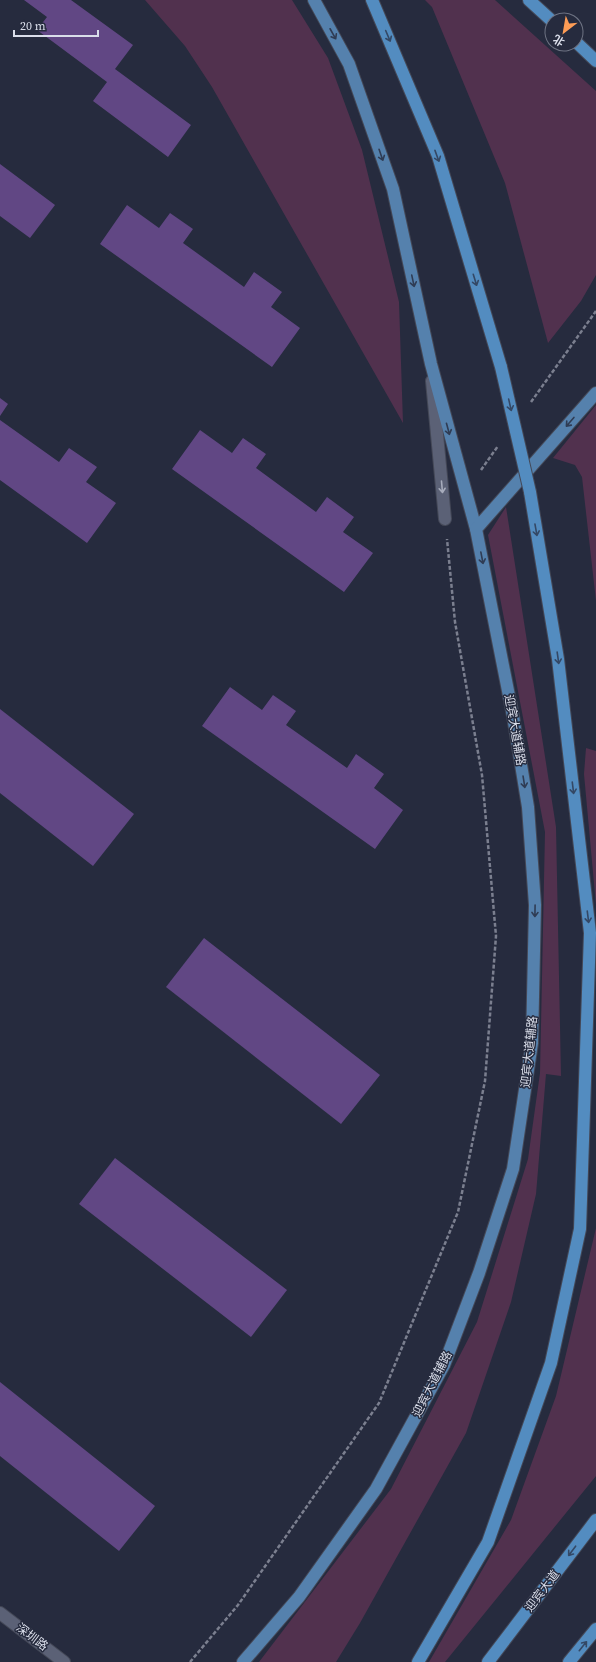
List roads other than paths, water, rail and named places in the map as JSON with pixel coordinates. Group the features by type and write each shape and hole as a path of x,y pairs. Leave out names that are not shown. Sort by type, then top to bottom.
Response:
{"highway":[{"path":"372,0 438,156 501,367 530,492 558,659 590,933 580,1228 551,1363 488,1542 418,1662"},
{"path":"529,0 544,14"},
{"path":"584,50 596,61"},
{"name":"迎宾大道","path":"488,1662 596,1520"},
{"path":"569,1662 596,1629"}],"main road":[{"name":"迎宾大道辅路","path":"243,1662 299,1597 376,1488 441,1372 479,1273 513,1169 532,1043 535,905 528,807 513,716 476,529 431,364 393,189 349,64 314,0"},
{"path":"476,529 596,393"}],"street":[{"path":"431,364 445,519"},
{"name":"深圳路","path":"0,1613 64,1662"}]}
